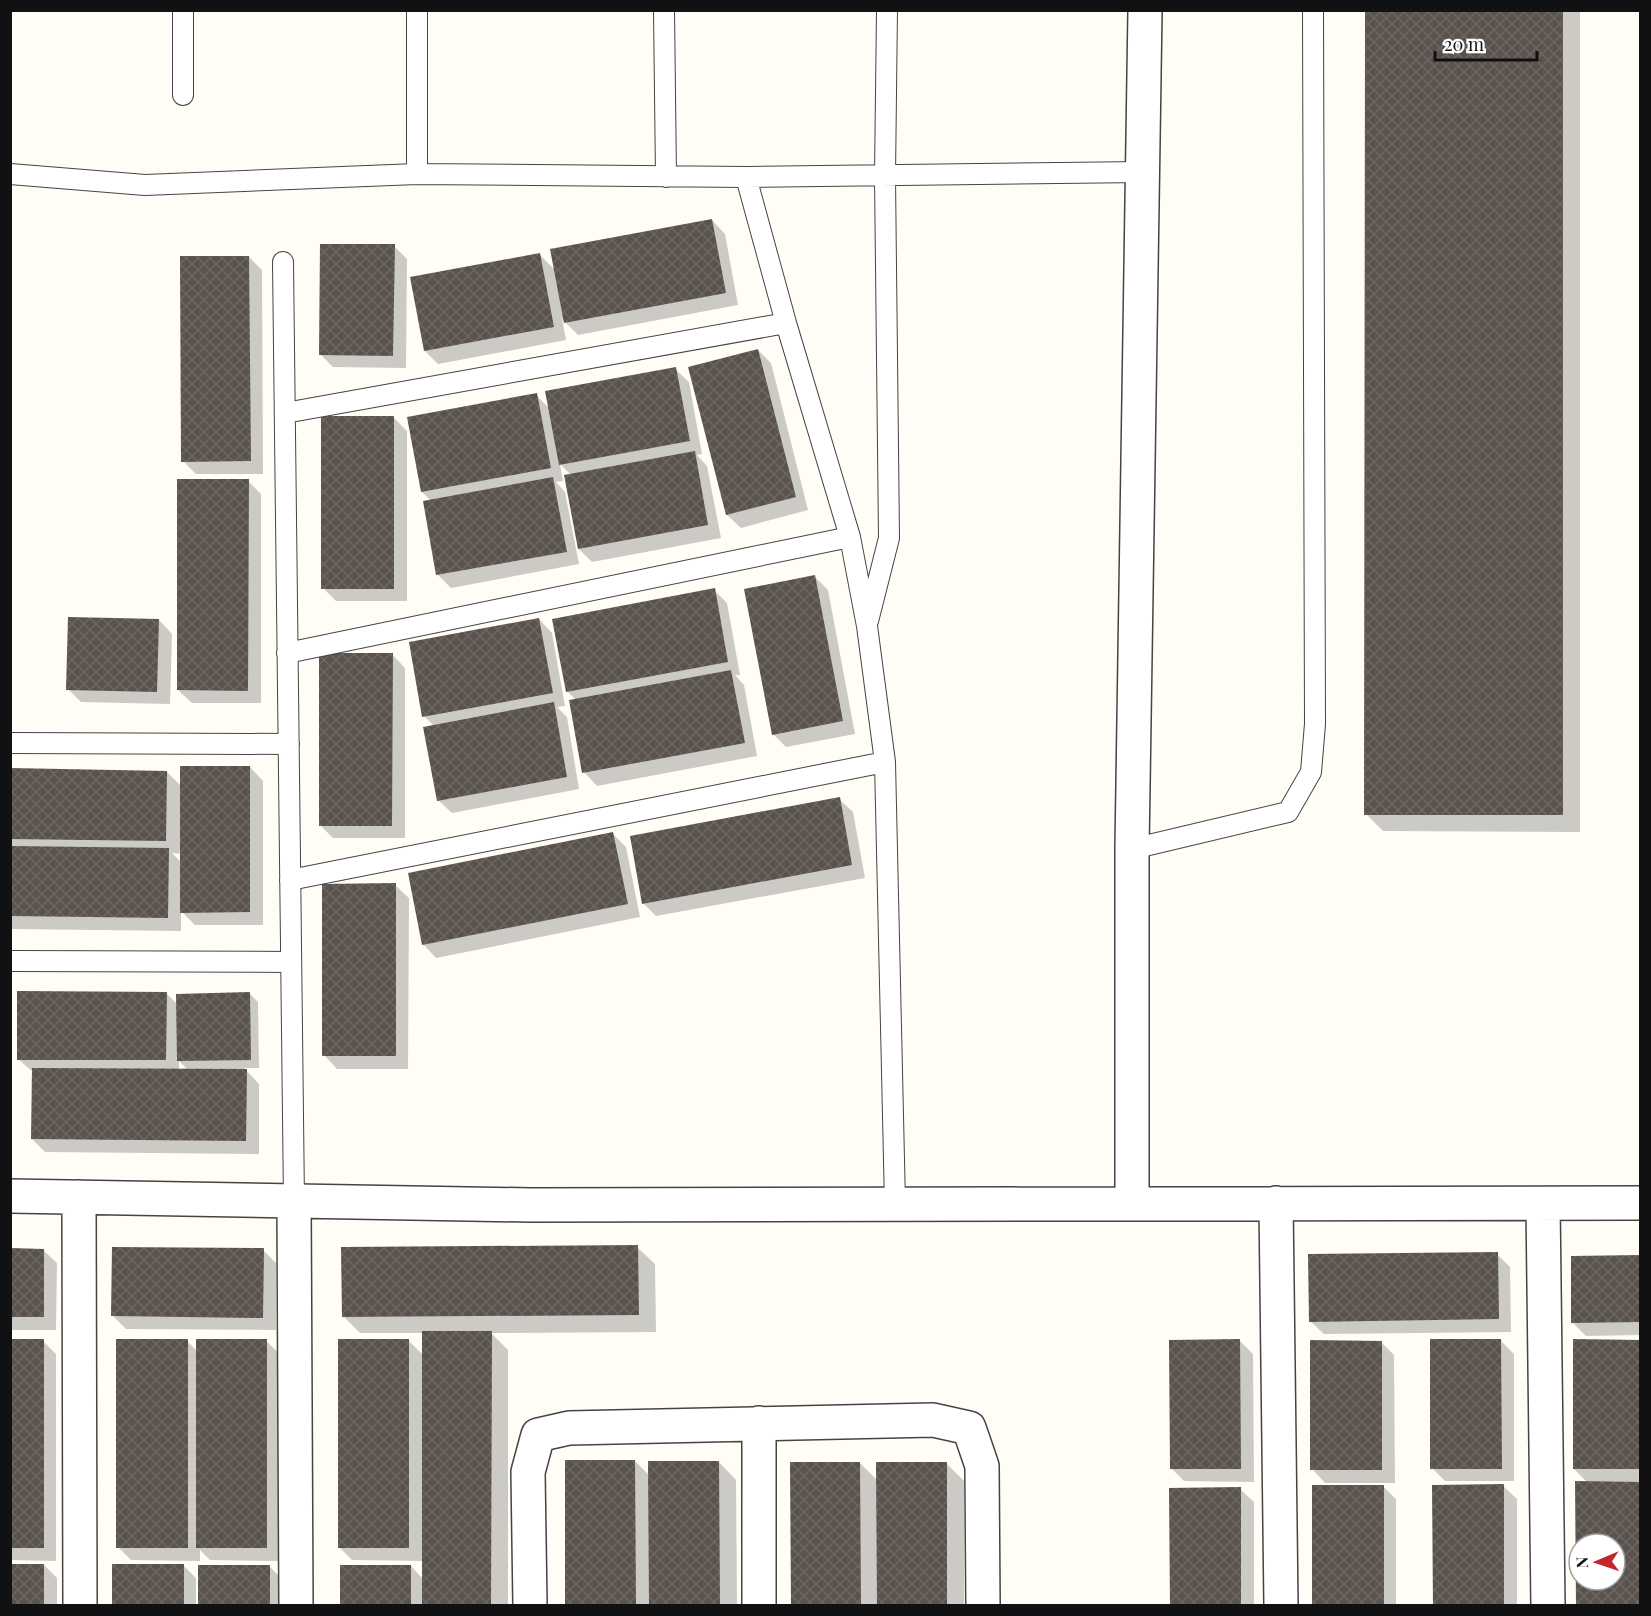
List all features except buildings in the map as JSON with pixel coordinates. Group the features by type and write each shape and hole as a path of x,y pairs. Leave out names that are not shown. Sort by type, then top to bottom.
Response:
{"street":[{"path":"1132,1204 1132,849 1145,10"},
{"path":"10,1196 531,1205 1641,1203"},
{"path":"79,1197 80,1605"},
{"path":"294,1201 296,1605"},
{"path":"1276,1203 1281,1605"},
{"path":"1543,1204 1548,1605"},
{"path":"530,1605 528,1472 538,1436 568,1428 933,1420 969,1428 982,1466 983,1605"},
{"path":"759,1423 759,1605"}],"lane":[{"path":"183,10 183,95"},
{"path":"417,10 417,174"},
{"path":"664,10 666,177"},
{"path":"867,626 889,538 885,176 887,10"},
{"path":"1132,849 1288,812 1311,772 1315,724 1313,10"},
{"path":"10,174 145,185 417,174 746,177 1143,172"},
{"path":"746,177 786,323 850,537 867,626 885,762 895,1204"},
{"path":"283,262 294,1201"},
{"path":"285,413 786,323"},
{"path":"287,653 850,537"},
{"path":"10,743 289,744"},
{"path":"290,880 885,762"},
{"path":"12,961 291,962"}]}
